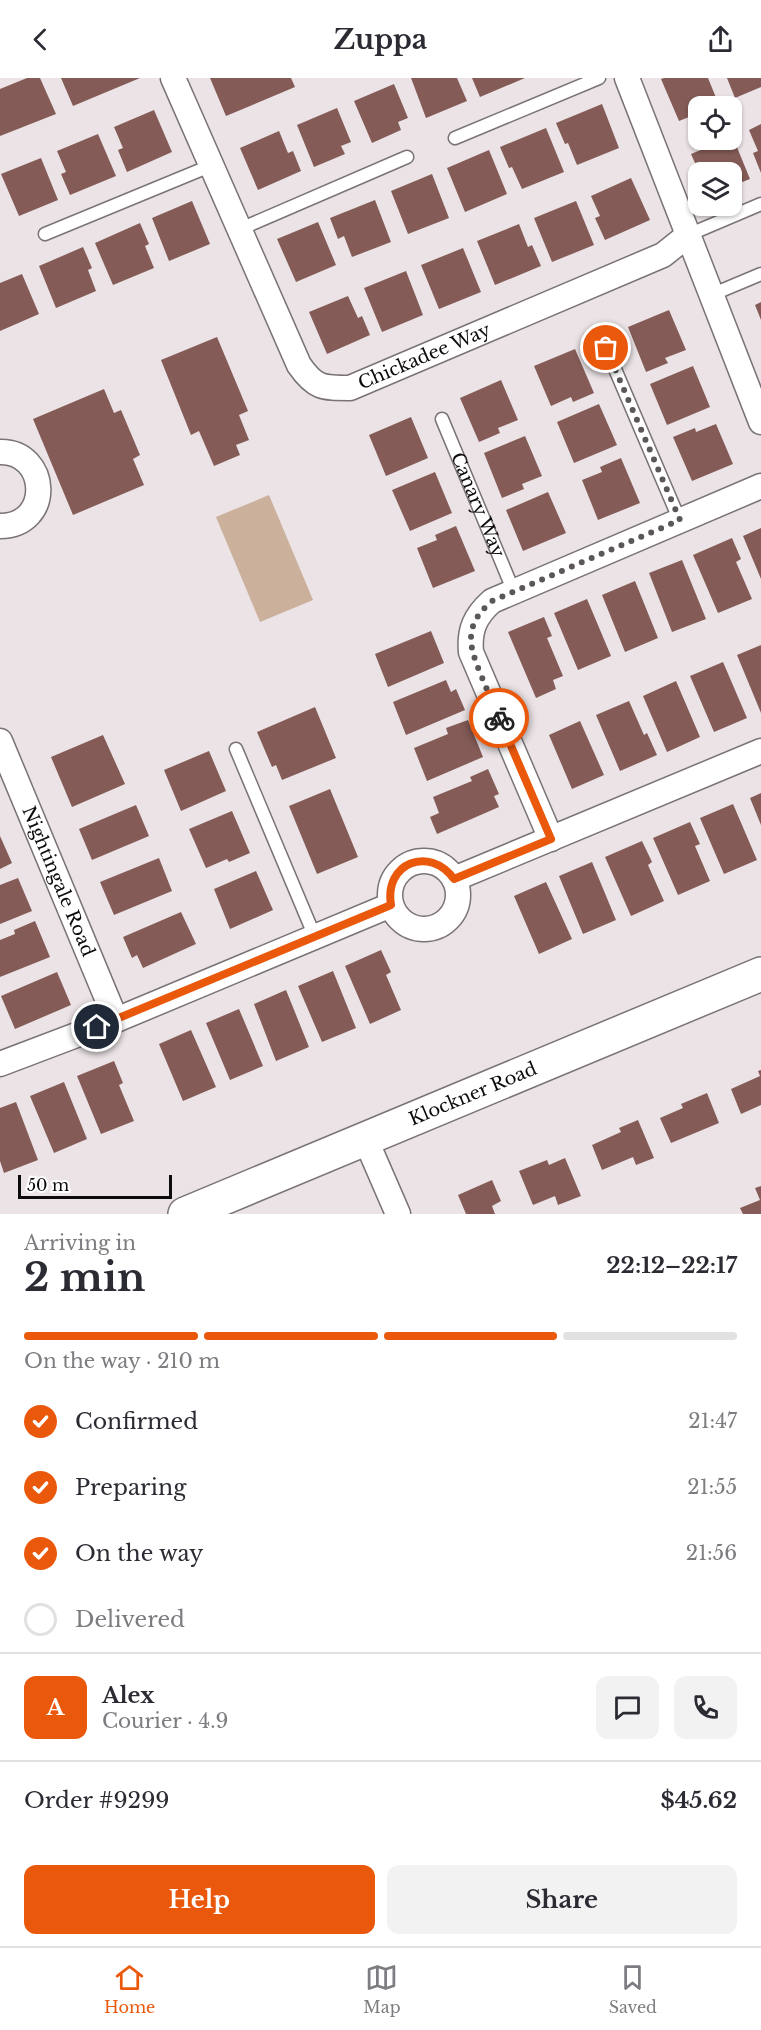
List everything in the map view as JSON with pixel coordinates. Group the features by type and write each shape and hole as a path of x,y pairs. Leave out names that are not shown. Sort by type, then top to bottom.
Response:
{"main road":[{"name":"Klockner Road","path":"184,1214 761,974"}],"street":[{"name":"Chickadee Way","path":"173,78 299,365 310,381 329,388 350,388 653,260 688,235"},
{"path":"627,78 761,422"},
{"path":"0,452 9,452 25,460 39,486 38,500 30,513 15,525 0,526"},
{"path":"551,839 471,652 470,638 473,623 492,601 761,486"},
{"name":"Nightingale Road","path":"0,741 116,1020"},
{"path":"454,879 761,752"},
{"path":"416,861 428,861 447,870 454,879 457,901 453,912 446,920 426,929 414,928 404,923 396,915 389,894 397,873 406,866 416,861"},
{"path":"0,1064 116,1020 391,905"},
{"path":"365,1138 398,1214"}],"lane":[{"path":"455,138 599,78"},
{"path":"238,230 407,157"},
{"path":"45,234 210,166"},
{"path":"688,235 761,204"},
{"path":"711,295 761,274"},
{"path":"606,348 680,520"},
{"name":"Canary Way","path":"442,419 514,592"},
{"path":"236,748 315,938"}],"shaded area":[{"path":"269,495 313,600 260,622 216,517"}],"building":[{"path":"27,78 40,78 56,114 0,136 0,89"},
{"path":"61,78 140,78 73,106"},
{"path":"210,78 291,78 295,87 226,116"},
{"path":"411,78 457,78 467,101 426,118"},
{"path":"472,78 525,78 480,97"},
{"path":"708,78 715,96 688,96 688,117 679,121 661,79"},
{"path":"727,78 761,78 761,87 734,96"},
{"path":"394,84 408,118 398,122 401,130 372,143 354,101"},
{"path":"602,104 619,148 577,165 556,123"},
{"path":"337,108 351,142 341,146 345,154 314,167 297,125"},
{"path":"154,110 172,152 127,172 118,150 123,148 114,127"},
{"path":"761,124 761,173 753,153 758,151 749,130"},
{"path":"546,128 564,172 522,189 500,147"},
{"path":"279,131 288,153 293,151 301,171 258,190 240,148"},
{"path":"98,134 116,176 70,195 61,174 66,172 57,151"},
{"path":"489,150 507,194 465,212 447,168"},
{"path":"701,150 738,150 750,179 742,182 742,162 695,162 691,154"},
{"path":"41,158 58,200 19,216 1,174"},
{"path":"432,174 449,218 408,234 391,191"},
{"path":"631,178 650,220 605,240 595,218 600,216 591,196"},
{"path":"375,200 391,242 352,257 344,236 338,239 330,218"},
{"path":"192,201 210,244 169,261 152,218"},
{"path":"576,201 594,245 552,262 534,218"},
{"path":"318,222 336,265 296,282 277,239"},
{"path":"140,223 149,244 145,246 154,268 113,285 95,243"},
{"path":"519,224 528,247 532,245 541,266 495,285 477,241"},
{"path":"83,247 92,268 88,270 96,291 56,308 39,266"},
{"path":"463,248 481,292 439,309 421,265"},
{"path":"406,271 423,315 382,332 364,288"},
{"path":"22,274 39,314 0,331 0,283"},
{"path":"348,296 358,318 362,316 370,335 327,354 309,312"},
{"path":"761,302 761,320 755,305"},
{"path":"669,310 686,350 665,358 668,363 646,372 628,327"},
{"path":"217,337 248,411 239,415 249,440 236,445 240,455 214,466 199,431 191,435 161,360"},
{"path":"575,349 594,393 573,402 571,397 551,406 534,366"},
{"path":"693,366 710,407 667,425 650,384"},
{"path":"501,380 518,420 498,428 500,433 479,442 460,398"},
{"path":"104,389 114,413 121,410 140,455 133,459 144,485 73,515 33,419"},
{"path":"599,404 617,445 574,463 557,422"},
{"path":"411,417 428,458 386,476 369,435"},
{"path":"716,424 733,464 692,481 673,437 695,428 696,432"},
{"path":"525,436 542,476 522,484 524,489 502,498 484,453"},
{"path":"621,458 640,503 598,520 582,480 602,472 600,467"},
{"path":"435,472 452,513 410,531 392,490"},
{"path":"548,492 566,533 523,551 506,510"},
{"path":"456,526 475,571 433,588 417,548 437,540 435,535"},
{"path":"761,528 761,579 743,536"},
{"path":"732,538 741,559 736,562 752,599 718,613 693,555"},
{"path":"682,560 706,619 672,632 649,573"},
{"path":"635,581 658,638 625,652 602,595"},
{"path":"587,599 611,656 578,670 554,613"},
{"path":"544,617 552,636 547,638 563,676 553,680 556,689 536,698 508,632"},
{"path":"431,631 444,663 388,687 375,654"},
{"path":"761,645 761,713 737,655"},
{"path":"723,662 747,718 714,732 690,676"},
{"path":"446,680 451,692 456,689 465,710 406,735 393,702"},
{"path":"676,681 700,737 667,752 643,696"},
{"path":"629,701 644,735 647,733 657,755 620,771 596,715"},
{"path":"315,707 336,758 282,780 276,765 272,767 257,732"},
{"path":"468,720 483,757 427,781 414,748 448,734 446,728"},
{"path":"580,721 604,775 572,789 549,735"},
{"path":"103,735 125,784 72,807 51,757"},
{"path":"209,751 226,791 181,811 164,770"},
{"path":"488,769 499,794 494,796 499,807 437,834 430,817 439,813 433,797 472,781 470,777"},
{"path":"330,789 358,857 317,874 289,806"},
{"path":"761,793 761,825 750,798"},
{"path":"733,804 757,860 724,874 700,818"},
{"path":"136,805 149,836 92,860 79,829"},
{"path":"232,811 250,853 206,868 189,829"},
{"path":"690,822 700,844 695,846 710,881 678,895 653,838"},
{"path":"0,836 12,863 0,869"},
{"path":"642,841 652,862 648,865 664,901 631,916 605,857"},
{"path":"159,858 172,891 114,915 100,882"},
{"path":"592,862 616,920 583,934 559,876"},
{"path":"256,871 273,910 230,929 214,889"},
{"path":"18,878 32,911 0,924 0,885"},
{"path":"546,882 572,939 539,954 514,896"},
{"path":"181,912 196,944 143,968 137,955 132,958 123,937"},
{"path":"35,921 50,957 0,977 0,940 15,934 14,930"},
{"path":"381,950 391,972 386,975 401,1010 370,1024 345,966"},
{"path":"333,971 356,1028 322,1042 298,986"},
{"path":"57,972 71,1005 15,1029 1,996"},
{"path":"286,990 309,1047 276,1061 254,1004"},
{"path":"239,1009 263,1066 230,1080 206,1023"},
{"path":"191,1030 216,1087 183,1101 159,1044"},
{"path":"114,1061 123,1083 119,1085 134,1121 101,1134 77,1076"},
{"path":"761,1070 761,1105 741,1114 731,1089 760,1076 758,1071"},
{"path":"64,1082 87,1139 54,1153 30,1096"},
{"path":"707,1093 719,1123 671,1143 660,1118 683,1108 681,1104"},
{"path":"16,1102 38,1160 4,1173 0,1161 0,1108"},
{"path":"638,1120 654,1158 636,1165 633,1157 602,1170 592,1145 621,1132 619,1128"},
{"path":"565,1158 581,1196 558,1205 555,1196 533,1205 519,1171 547,1160 549,1165"},
{"path":"492,1180 501,1201 492,1206 495,1214 466,1214 458,1195"},
{"path":"761,1186 761,1214 743,1214 740,1208 760,1200 755,1188"}],"way so far":[{"path":"499,718 471,652 470,638 473,623 482,610 492,601 680,520 606,348"}],"route":[{"path":"97,1027 391,905 389,894 397,873 416,861 438,864 454,879 551,839 499,718"}]}
